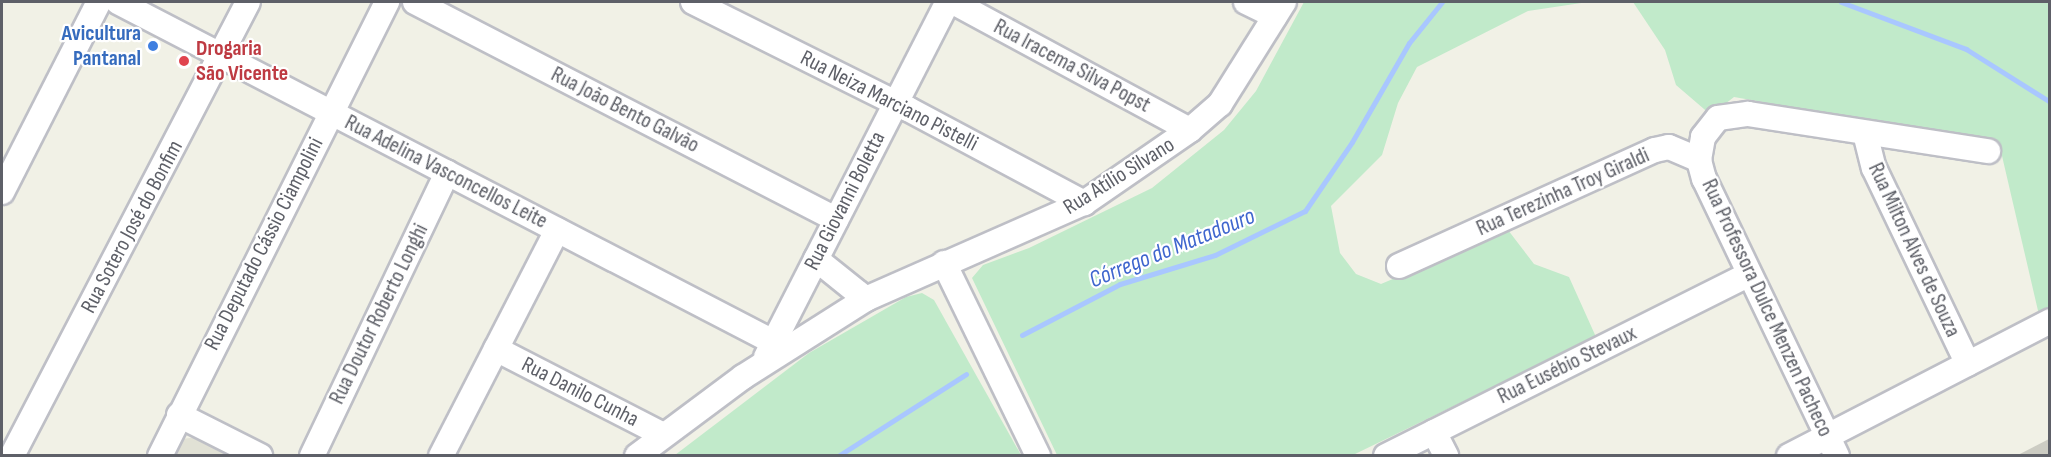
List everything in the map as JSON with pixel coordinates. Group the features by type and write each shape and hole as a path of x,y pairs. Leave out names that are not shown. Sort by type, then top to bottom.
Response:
{"street":[{"path":"2,192 99,2"},
{"name":"Rua Adelina Vasconcellos Leite","path":"118,2 773,342"},
{"name":"Rua Sotero José do Bonfim","path":"11,447 249,2"},
{"name":"Rua Deputado Cássio Ciampolini","path":"160,456 178,415 387,2"},
{"name":"Rua João Bento Galvão","path":"415,2 836,219"},
{"name":"Rua Neiza Marciano Pistelli","path":"693,2 896,103 1084,203"},
{"name":"Rua Giovanni Boletta","path":"760,369 948,2"},
{"name":"Rua Iracema Silva Popst","path":"953,2 1190,130"},
{"path":"1246,2 1280,9"},
{"name":"Rua Atílio Silvano","path":"637,456 663,435 867,299 1084,203 1190,130 1220,104 1280,9"},
{"path":"1699,160 1703,137 1718,118 1748,114 1988,151"},
{"name":"Rua Milton Alves de Souza","path":"1865,133 1874,168 1968,364"},
{"name":"Rua Terezinha Troy Giraldi","path":"1398,266 1656,150 1669,147 1699,160"},
{"name":"Rua Professora Dulce Menzen Pacheco","path":"1699,160 1748,275 1832,446"},
{"name":"Rua Doutor Roberto Longhi","path":"312,456 447,173"},
{"path":"441,456 557,230"},
{"path":"816,259 867,299"},
{"path":"944,263 1038,456"},
{"name":"Rua Eusébio Stevaux","path":"1386,456 1748,275"},
{"path":"1789,456 1832,446 1968,364 2049,321"},
{"name":"Rua Danilo Cunha","path":"496,349 663,435"},
{"path":"178,415 260,456"},
{"path":"1434,432 1446,456"}],"shaded area":[{"path":"198,437 234,456 174,456 182,439"}],"green space":[{"path":"1304,2 1588,2 1528,11 1417,67 1398,103 1382,155 1331,206 1340,253 1356,274 1381,284 1508,230 1534,264 1569,277 1596,337 1353,455 1057,455 972,278 983,265 1029,248 1152,188 1224,130 1256,91"},
{"path":"1633,2 2049,2 2049,307 2039,315 1999,143 1734,97 1711,115 1676,85 1665,50"},
{"path":"922,293 934,300 1021,455 675,455 809,353 906,297"}],"building":[{"path":"2049,439 2049,456 2016,456"}],"waterway":[{"name":"Córrego do Matadouro","path":"1022,335 1120,284 1215,255 1305,211 1352,142 1409,43 1442,2"},
{"path":"1841,2 1966,49 2050,102"},
{"name":"Córrego do Matadouro","path":"838,456 966,374"}],"place":[{"name":"Avicultura Pantanal","path":"153,46"},
{"name":"Drogaria São Vicente","path":"184,61"}]}
